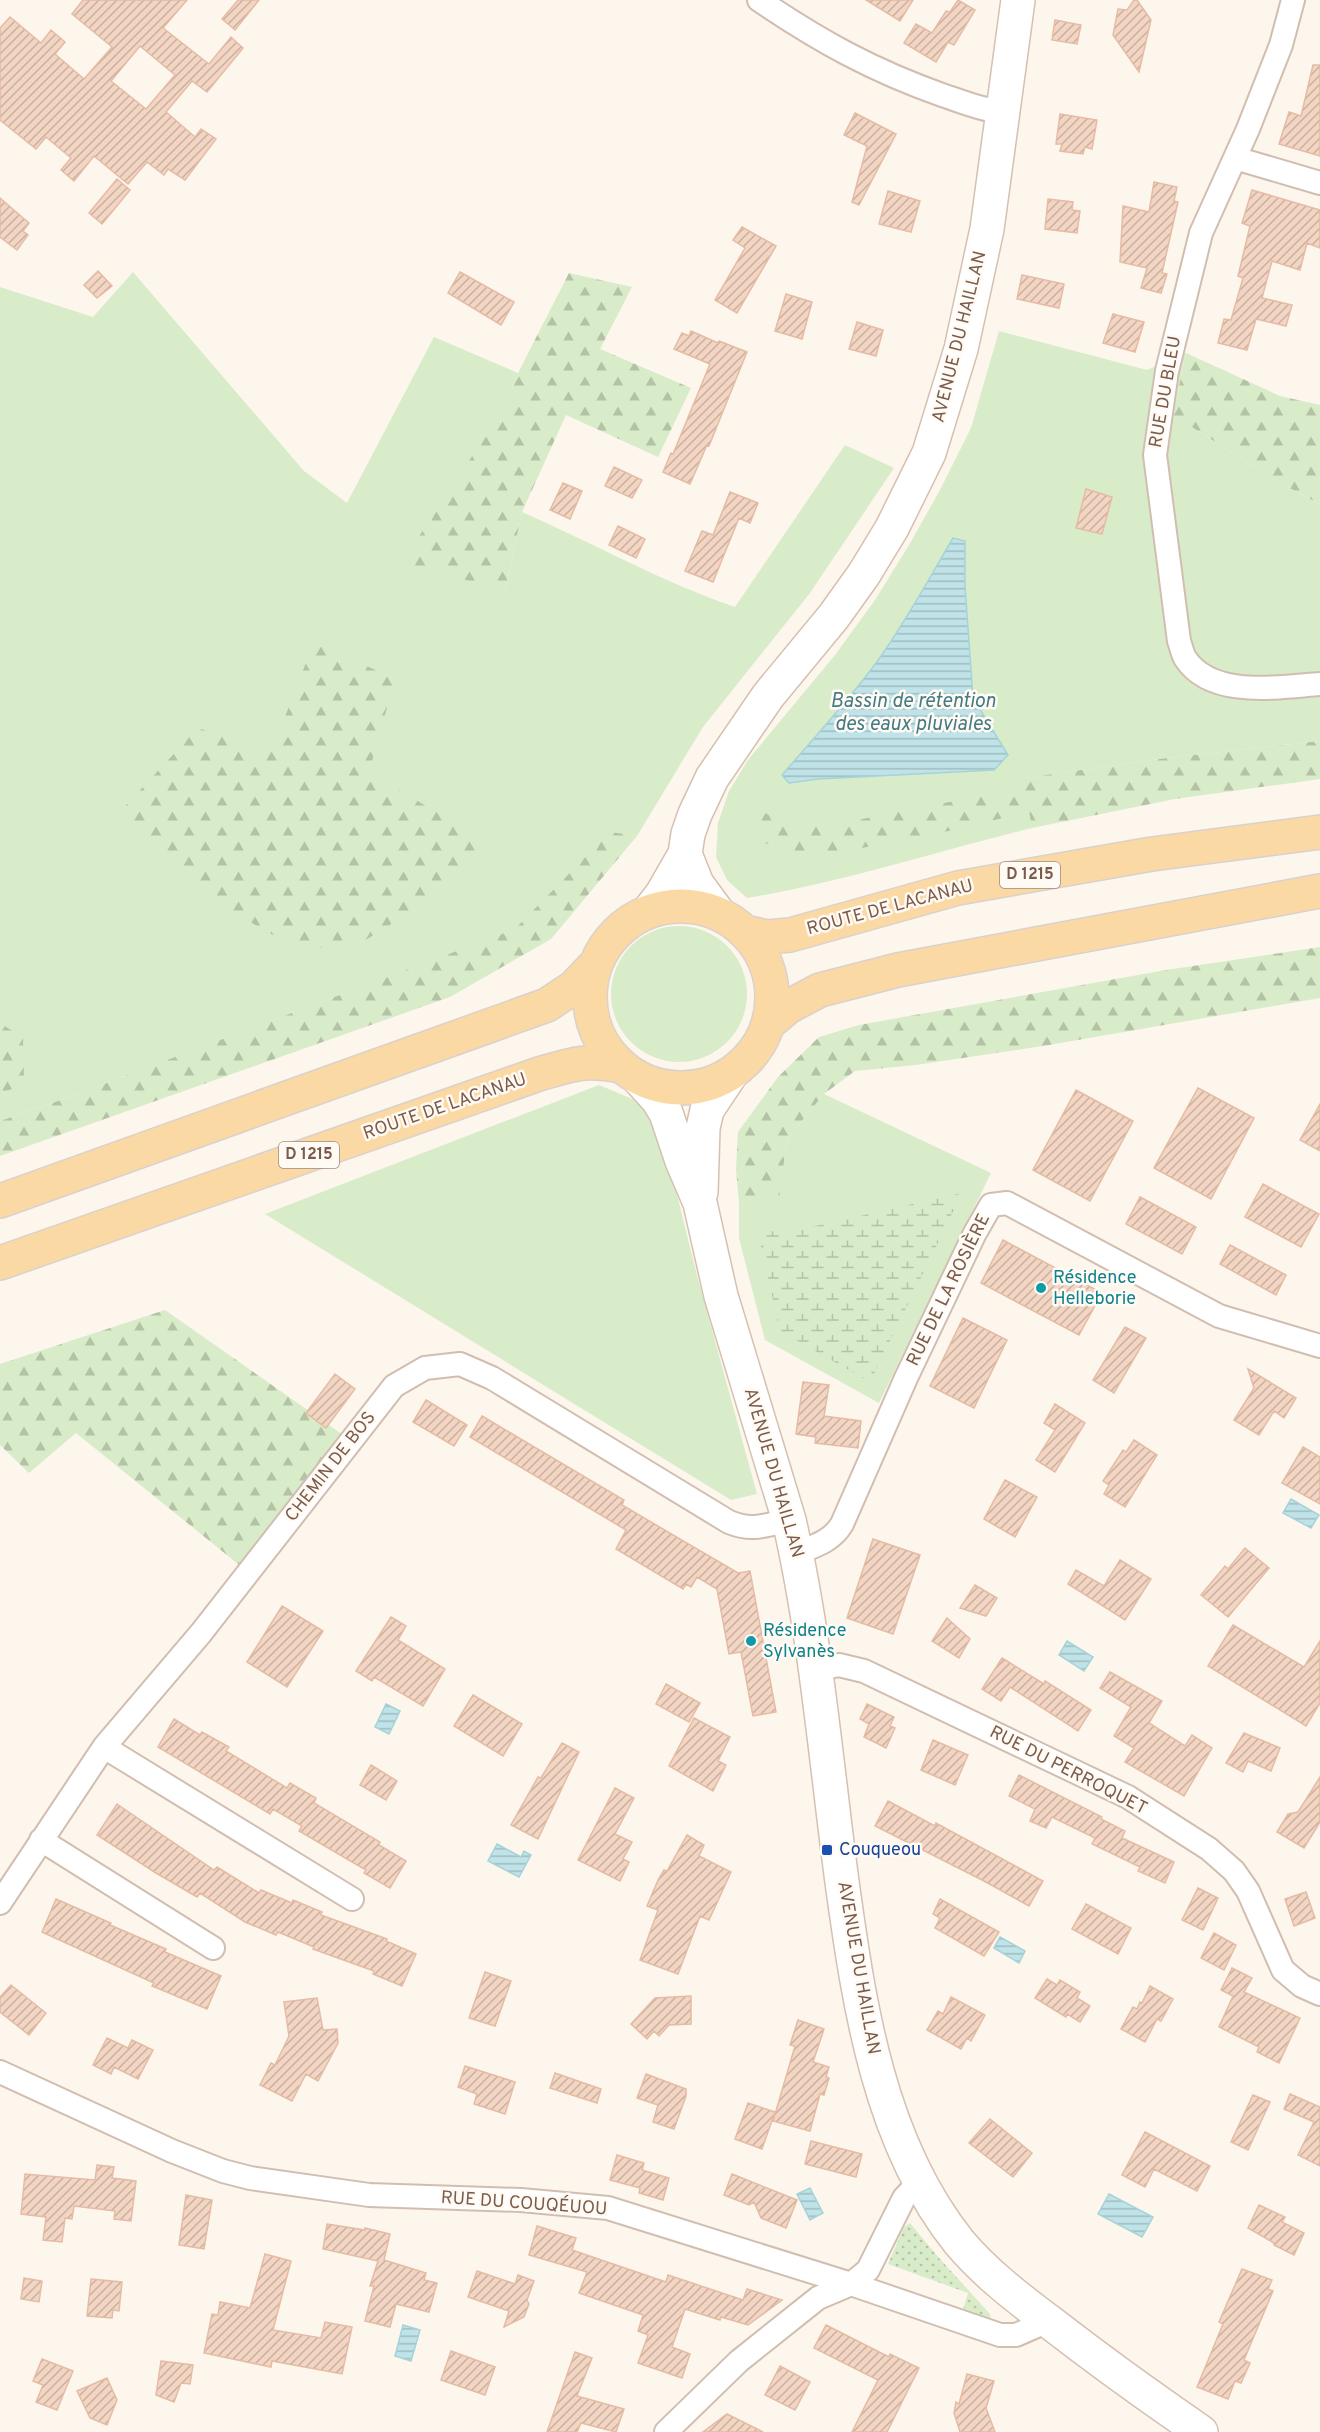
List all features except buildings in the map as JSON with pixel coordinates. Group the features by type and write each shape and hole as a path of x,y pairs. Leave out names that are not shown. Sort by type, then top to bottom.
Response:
{"main road":[{"name":"ROUTE DE LACANAU","path":"732,923 767,937 790,935 958,888 1152,854 1320,832"},
{"path":"768,1024 788,1007 820,990 898,970 1320,891"},
{"path":"672,906 696,906 732,923 760,951 770,975 772,1000 768,1024 754,1052 731,1074 709,1085 685,1089 661,1087 629,1072 602,1045 592,1020 589,992 595,965 607,942 626,923 649,911 672,906"},
{"path":"0,1201 547,1005 574,987 595,965"},
{"name":"ROUTE DE LACANAU","path":"0,1263 575,1063 596,1061 629,1072"}],"street":[{"path":"759,0 812,36 862,63 900,80 988,111 1004,112"},
{"name":"AVENUE DU HAILLAN","path":"649,911 662,894 685,854 688,834 695,814 712,778 768,696 834,616 864,574 892,528 929,453 963,338 987,229 1018,0"},
{"name":"RUE DU BLEU","path":"1293,0 1281,45 1201,232 1167,371 1155,455 1179,641 1185,658 1200,674 1218,683 1254,688 1320,684"},
{"path":"1234,158 1320,183"},
{"path":"685,854 697,884 732,923"},
{"name":"AVENUE DU HAILLAN","path":"629,1072 658,1100 666,1113 682,1161 700,1203 721,1296 789,1520 797,1553 849,1930 876,2069 890,2112 920,2181 939,2213 961,2243 1013,2293 1048,2321 1117,2374 1201,2432"},
{"name":"AVENUE DU HAILLAN","path":"700,1203 703,1128 707,1110 731,1074"},
{"name":"RUE DE LA ROSIÈRE","path":"797,1553 821,1544 836,1534 842,1524 906,1378 975,1233 991,1205 1007,1203 1220,1316 1320,1346"},
{"name":"CHEMIN DE BOS","path":"0,1903 104,1747 201,1633 394,1386 425,1368 460,1364 492,1378 736,1525 758,1528 789,1520"},
{"name":"RUE DU PERROQUET","path":"814,1670 839,1665 864,1671 1128,1797 1209,1849 1234,1871 1248,1891 1283,1970 1302,1986 1320,1994"},
{"path":"104,1747 352,1899"},
{"path":"40,1840 213,1948"},
{"name":"RUE DU COUQÉUOU","path":"0,2072 172,2151 223,2171 249,2178 369,2195 522,2200 608,2208 851,2284 1000,2335 1016,2335 1048,2321"},
{"path":"670,2430 739,2361 818,2298 851,2284 868,2270 904,2198 920,2181"}],"green space":[{"path":"133,272 304,471 347,503 434,337 518,373 506,405 505,591 522,512 654,574 735,607 845,445 894,468 810,593 703,727 637,836 610,833 516,929 0,1121 0,287 93,317"},
{"path":"569,273 632,287 600,349 691,388 658,457 566,415 522,512 505,591 402,562 506,405 518,373"},
{"path":"999,331 1147,370 1186,353 1173,415 1280,483 1320,504 1320,741 1167,758 1025,778 1032,828 855,875 747,898 727,880 716,857 718,823 729,791 748,760 835,655 875,600 940,490 971,428","holes":["965,541 965,586 973,698 1008,755 994,770 818,779 789,783 782,775 878,660 911,611"]},
{"path":"1186,353 1280,396 1320,405 1320,504 1280,483 1173,415"},
{"path":"314,642 395,679 369,772 493,846 428,901 356,946 298,949 197,892 115,817 198,728 271,753"},
{"path":"1320,741 1320,779 1175,799 1032,828 1029,811 909,839 816,856 796,857 780,852 767,844 756,834 748,820 757,810 788,826 832,825 1025,787 1024,778 1167,758"},
{"path":"610,832 637,836 551,939 450,997 0,1156 0,1121 515,929"},
{"path":"679,926 705,932 727,946 741,968 747,994 741,1020 727,1042 705,1056 679,1062 653,1056 631,1042 617,1020 611,994 617,968 631,946 653,932"},
{"path":"1320,947 1320,998 1043,1046 916,1065 855,1071 824,1094 787,1139 779,1199 739,1203 736,1169 738,1132 778,1077 819,1037 859,1025 1166,970"},
{"path":"0,1023 23,1038 24,1085 0,1093"},
{"path":"599,1085 642,1103 657,1124 757,1494 731,1500 265,1214"},
{"path":"824,1094 991,1173 879,1403 765,1340 739,1238 739,1203 779,1198 787,1139"},
{"path":"962,1193 870,1382 780,1331 758,1233 811,1227"},
{"path":"165,1310 346,1437 243,1568 76,1433 29,1473 0,1445 0,1364"},
{"path":"910,2223 990,2314 992,2324 962,2313 968,2293 888,2264 904,2227"}],"water":[{"name":"Bassin de rétention des eaux pluviales","path":"953,538 965,541 965,586 973,698 1008,755 994,770 818,779 789,783 782,775 844,704 879,659"},
{"path":"1291,1499 1319,1515 1311,1528 1283,1513"},
{"path":"1067,1641 1093,1657 1084,1671 1059,1655"},
{"path":"386,1704 400,1711 389,1734 375,1727"},
{"path":"497,1844 521,1857 524,1851 531,1855 519,1877 488,1861"},
{"path":"1000,1937 1025,1951 1019,1963 994,1948"},
{"path":"810,2188 823,2213 810,2220 797,2194"},
{"path":"1109,2194 1153,2217 1142,2237 1098,2214"},
{"path":"403,2325 420,2330 411,2361 395,2356"}],"place":[{"name":"Résidence Helleborie","path":"1041,1288"},
{"name":"Résidence Sylvanès","path":"751,1641"},
{"name":"Couqueou","path":"827,1850"}]}
